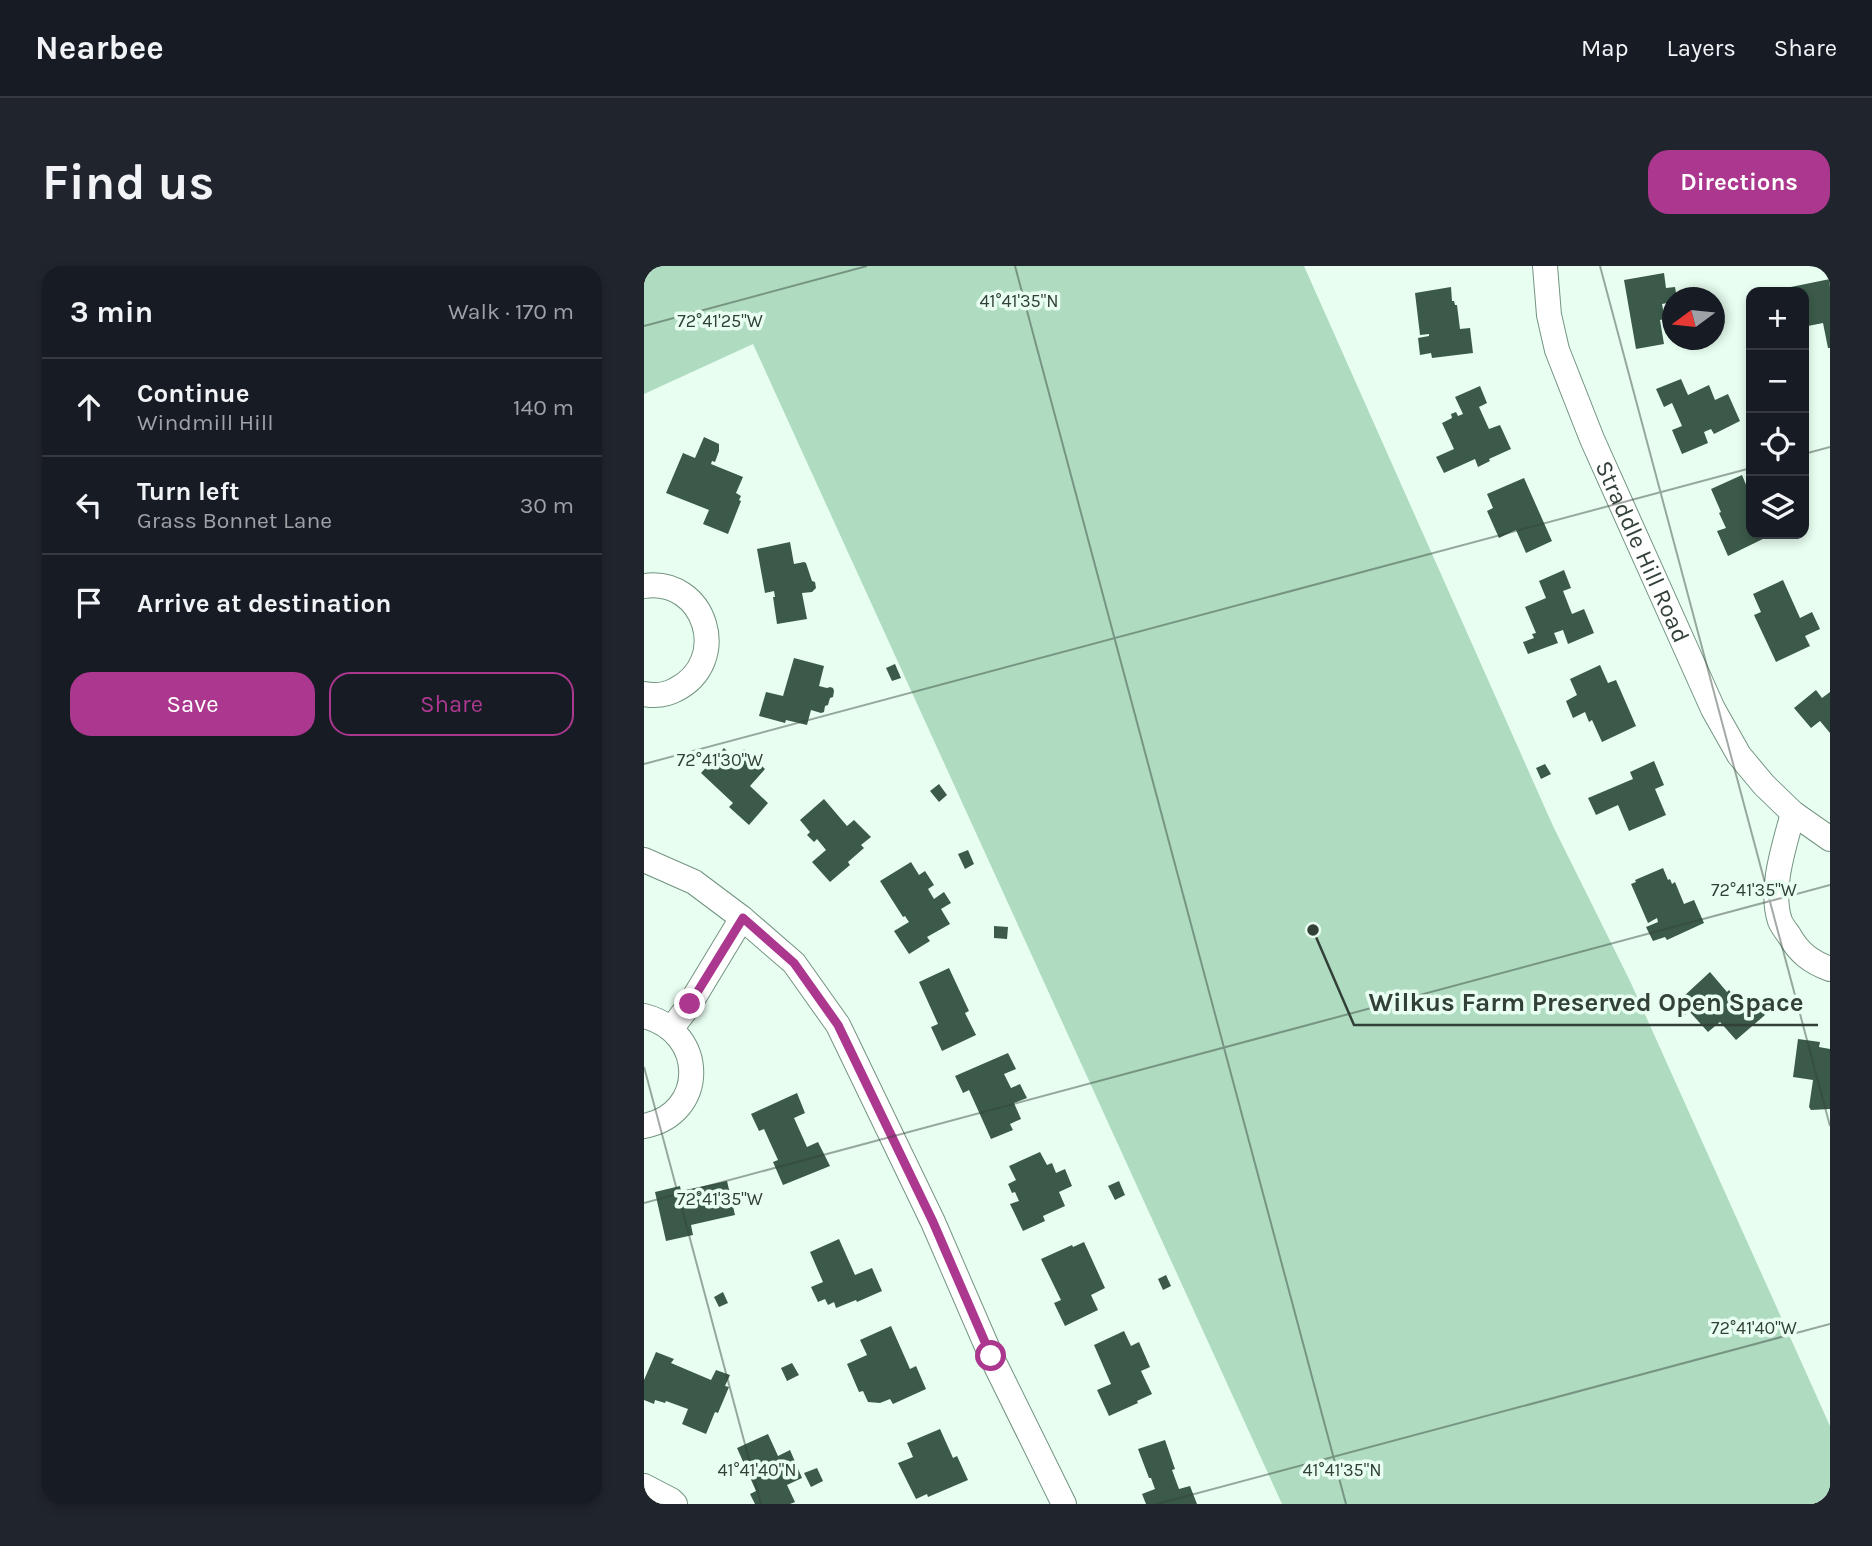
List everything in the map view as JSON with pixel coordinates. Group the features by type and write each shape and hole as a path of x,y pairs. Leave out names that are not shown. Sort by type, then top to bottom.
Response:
{"street":[{"name":"Straddle Hill Road","path":"1545,266 1549,314 1557,350 1592,439 1707,697 1738,755 1793,813 1830,839"},
{"path":"644,586 653,584 670,588 685,596 697,608 705,624 707,641 705,658 696,673 684,685 668,693 651,696 644,694"},
{"path":"1793,813 1776,894 1780,921 1795,946 1812,962 1830,969"},
{"path":"644,860 694,882 743,918 794,963 838,1025 933,1222 991,1356 1064,1504"},
{"path":"672,1028 690,1004 743,918"},
{"path":"644,1016 657,1019 672,1028 685,1043 691,1062 691,1081 684,1099 672,1114 655,1124 644,1126"},
{"path":"644,1486 674,1504"}],"green space":[{"path":"644,266 1304,266 1553,826 1630,981 1830,1426 1830,1504 1282,1504 753,344 644,394"}],"building":[{"path":"1664,273 1666,287 1662,287 1660,320 1662,344 1636,349 1624,280"},
{"path":"1830,279 1830,348 1823,323 1809,326 1809,287 1791,287"},
{"path":"1451,287 1460,329 1470,328 1473,353 1432,358 1431,353 1420,355 1418,338 1429,334 1420,335 1415,293"},
{"path":"1681,379 1688,395 1709,385 1715,400 1728,394 1740,421 1714,434 1711,429 1704,432 1708,443 1682,454 1672,430 1682,426 1672,403 1664,407 1656,389"},
{"path":"1480,386 1487,403 1479,407 1489,429 1500,425 1511,449 1478,467 1475,459 1444,473 1436,457 1454,449 1442,423 1452,418 1451,414 1463,414 1455,397"},
{"path":"704,437 719,444 715,462 712,461 711,464 743,477 736,493 741,496 741,501 728,534 703,524 709,510 666,493 683,453 695,458"},
{"path":"1742,475 1746,485 1746,539 1763,539 1728,556 1717,531 1726,528 1711,489"},
{"path":"1524,478 1552,541 1526,553 1516,530 1499,538 1487,511 1493,508 1487,494"},
{"path":"790,542 794,564 806,563 816,588 812,592 802,593 807,619 777,624 774,591 765,593 757,549"},
{"path":"1564,570 1571,588 1563,591 1572,614 1584,609 1594,633 1568,644 1563,630 1554,633 1558,643 1528,654 1523,642 1534,638 1532,634 1536,633 1525,607 1546,598 1539,581"},
{"path":"1783,580 1800,618 1812,612 1820,629 1805,636 1810,646 1776,662 1754,615 1761,612 1753,594"},
{"path":"794,658 824,666 819,686 833,688 834,691 824,712 811,710 807,725 759,716 766,692 783,696"},
{"path":"895,664 901,678 892,681 886,668"},
{"path":"1600,665 1608,683 1616,680 1636,726 1602,742 1592,720 1589,722 1585,712 1573,718 1566,701 1577,695 1570,679"},
{"path":"1816,690 1822,698 1830,692 1830,733 1820,721 1811,728 1794,708"},
{"path":"724,748 735,759 744,749 765,769 750,786 768,803 749,825 729,807 733,803 701,773"},
{"path":"1654,761 1664,785 1655,789 1666,815 1629,831 1618,805 1596,815 1588,798 1633,779 1630,772"},
{"path":"1545,764 1551,774 1541,779 1536,768"},
{"path":"939,784 947,795 939,802 930,791"},
{"path":"824,799 847,826 854,820 871,837 861,845 864,848 848,862 850,865 830,882 812,862 826,850 817,839 814,842 807,835 810,832 800,820"},
{"path":"968,850 974,864 965,869 958,854"},
{"path":"911,862 919,875 925,871 934,885 928,889 934,899 944,892 951,903 941,909 950,924 927,937 930,941 909,954 894,931 909,922 880,881"},
{"path":"1663,868 1668,880 1670,879 1672,884 1675,882 1684,904 1694,900 1704,923 1667,940 1665,937 1653,941 1646,927 1658,922 1657,918 1648,923 1631,884"},
{"path":"994,926 1008,927 1007,939 994,938"},
{"path":"949,968 969,1011 965,1013 976,1035 942,1051 931,1027 938,1024 919,982"},
{"path":"1710,972 1739,1002 1744,997 1747,1000 1750,997 1765,1015 1736,1040 1720,1022 1708,1032 1689,1011 1682,1018 1674,1008"},
{"path":"1798,1039 1820,1042 1819,1047 1830,1049 1830,1109 1811,1110 1809,1107 1813,1080 1793,1077"},
{"path":"1008,1053 1016,1069 1004,1074 1011,1088 1020,1084 1027,1098 1014,1103 1021,1119 1010,1124 1013,1130 991,1139 969,1090 963,1093 955,1076"},
{"path":"797,1093 805,1113 794,1118 807,1147 818,1142 830,1166 783,1185 773,1162 778,1160 764,1129 759,1131 751,1114"},
{"path":"1040,1152 1047,1165 1052,1163 1056,1173 1065,1169 1072,1186 1059,1192 1065,1206 1043,1216 1045,1221 1023,1231 1010,1204 1019,1201 1008,1184 1016,1180 1009,1166"},
{"path":"727,1181 735,1215 691,1225 693,1235 666,1241 655,1192 680,1186 681,1191"},
{"path":"1119,1181 1125,1195 1115,1200 1108,1186"},
{"path":"839,1239 855,1275 872,1268 882,1291 836,1308 834,1302 828,1305 825,1299 818,1302 811,1287 823,1282 810,1252"},
{"path":"1084,1242 1105,1288 1091,1295 1098,1310 1065,1326 1054,1303 1061,1300 1041,1259"},
{"path":"1166,1275 1171,1286 1163,1290 1158,1279"},
{"path":"723,1292 728,1303 719,1307 714,1297"},
{"path":"891,1326 910,1369 916,1366 926,1389 893,1404 890,1399 880,1403 868,1402 863,1391 859,1392 847,1364 867,1355 860,1340"},
{"path":"1124,1331 1131,1346 1139,1342 1150,1367 1141,1371 1152,1394 1109,1416 1097,1390 1111,1384 1094,1345"},
{"path":"656,1352 674,1359 671,1363 711,1380 716,1370 730,1375 725,1386 729,1387 706,1434 682,1424 688,1409 666,1401 655,1400 654,1404 644,1400 644,1380"},
{"path":"792,1363 799,1375 787,1381 781,1368"},
{"path":"940,1429 953,1458 957,1456 968,1480 928,1497 927,1494 916,1499 898,1463 913,1457 907,1443"},
{"path":"768,1434 778,1456 790,1450 802,1478 787,1485 795,1502 790,1504 755,1504 750,1494 756,1491 749,1475 746,1477 742,1468 745,1466 737,1448"},
{"path":"1165,1440 1179,1489 1190,1486 1197,1504 1146,1504 1142,1494 1155,1489 1138,1449"},
{"path":"817,1468 823,1481 811,1487 804,1473"}],"place":[{"name":"Wilkus Farm Preserved Open Space","path":"1313,930"}],"route":[{"path":"690,1004 743,918 794,963 838,1025 933,1222 991,1356"}]}
